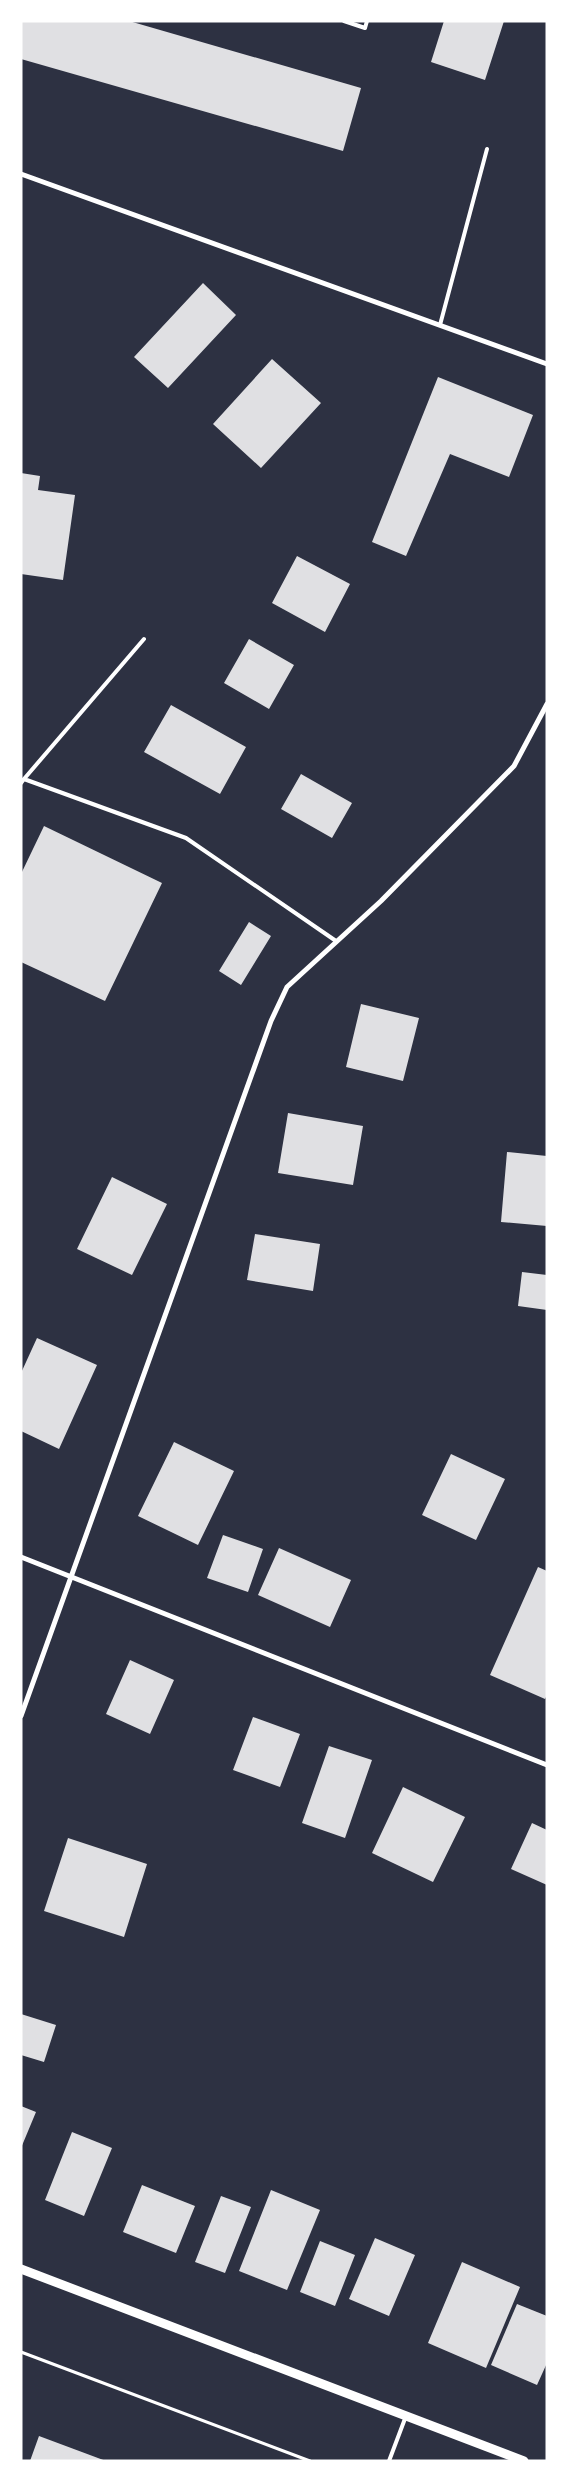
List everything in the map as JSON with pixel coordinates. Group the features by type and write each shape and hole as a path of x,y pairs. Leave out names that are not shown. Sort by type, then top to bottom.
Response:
{"street":[{"path":"21,174 547,364"},
{"path":"21,1716 270,1021 288,987 380,900 514,766 547,704"},
{"path":"21,1556 547,1765"},
{"path":"21,2269 524,2461"}],"lane":[{"path":"344,21 365,28 367,21"},
{"path":"440,325 488,149"},
{"path":"144,639 23,781 186,838 336,941"},
{"path":"390,2461 406,2416"}],"path":[{"path":"21,2352 310,2461"}],"building":[{"path":"21,21 129,21 361,88 343,151 21,59"},
{"path":"444,21 504,21 485,80 431,62"},
{"path":"203,283 236,315 168,388 134,357"},
{"path":"272,359 321,403 261,468 213,424"},
{"path":"438,377 533,415 509,477 450,454 406,556 372,542"},
{"path":"21,473 40,476 38,490 75,495 63,580 21,574"},
{"path":"297,556 350,584 325,632 272,603"},
{"path":"249,639 294,665 269,709 224,683"},
{"path":"171,705 246,747 220,794 144,752"},
{"path":"301,774 352,803 332,838 281,809"},
{"path":"44,826 162,883 105,1001 21,962 21,874"},
{"path":"249,922 271,936 241,985 219,971"},
{"path":"361,1004 419,1018 403,1081 346,1067"},
{"path":"288,1113 363,1126 353,1185 278,1173"},
{"path":"507,1152 547,1156 547,1226 501,1222"},
{"path":"112,1177 167,1204 132,1275 77,1249"},
{"path":"255,1234 320,1244 313,1291 247,1280"},
{"path":"522,1272 547,1275 547,1310 518,1306"},
{"path":"37,1338 97,1365 59,1449 21,1431 21,1373"},
{"path":"174,1442 234,1471 198,1545 138,1516"},
{"path":"451,1454 505,1479 476,1540 422,1515"},
{"path":"223,1535 263,1549 248,1592 207,1578"},
{"path":"279,1548 351,1580 330,1627 258,1595"},
{"path":"538,1567 547,1571 547,1695 545,1699 490,1675"},
{"path":"130,1660 174,1680 150,1734 106,1714"},
{"path":"253,1717 300,1734 280,1787 233,1770"},
{"path":"329,1746 372,1760 345,1838 302,1823"},
{"path":"403,1787 465,1817 433,1882 372,1853"},
{"path":"532,1823 547,1830 547,1885 511,1869"},
{"path":"68,1838 147,1864 124,1937 44,1911"},
{"path":"21,2014 56,2025 44,2062 21,2055"},
{"path":"21,2106 36,2112 21,2148"},
{"path":"72,2132 112,2148 84,2216 45,2200"},
{"path":"142,2185 195,2206 176,2253 123,2232"},
{"path":"271,2190 320,2210 287,2290 239,2271"},
{"path":"221,2196 251,2207 225,2273 195,2262"},
{"path":"375,2238 415,2255 389,2316 349,2299"},
{"path":"320,2241 355,2255 335,2306 300,2292"},
{"path":"462,2262 520,2287 486,2368 428,2343"},
{"path":"517,2304 547,2316 547,2363 537,2385 491,2365"},
{"path":"39,2436 106,2461 30,2461"}]}
